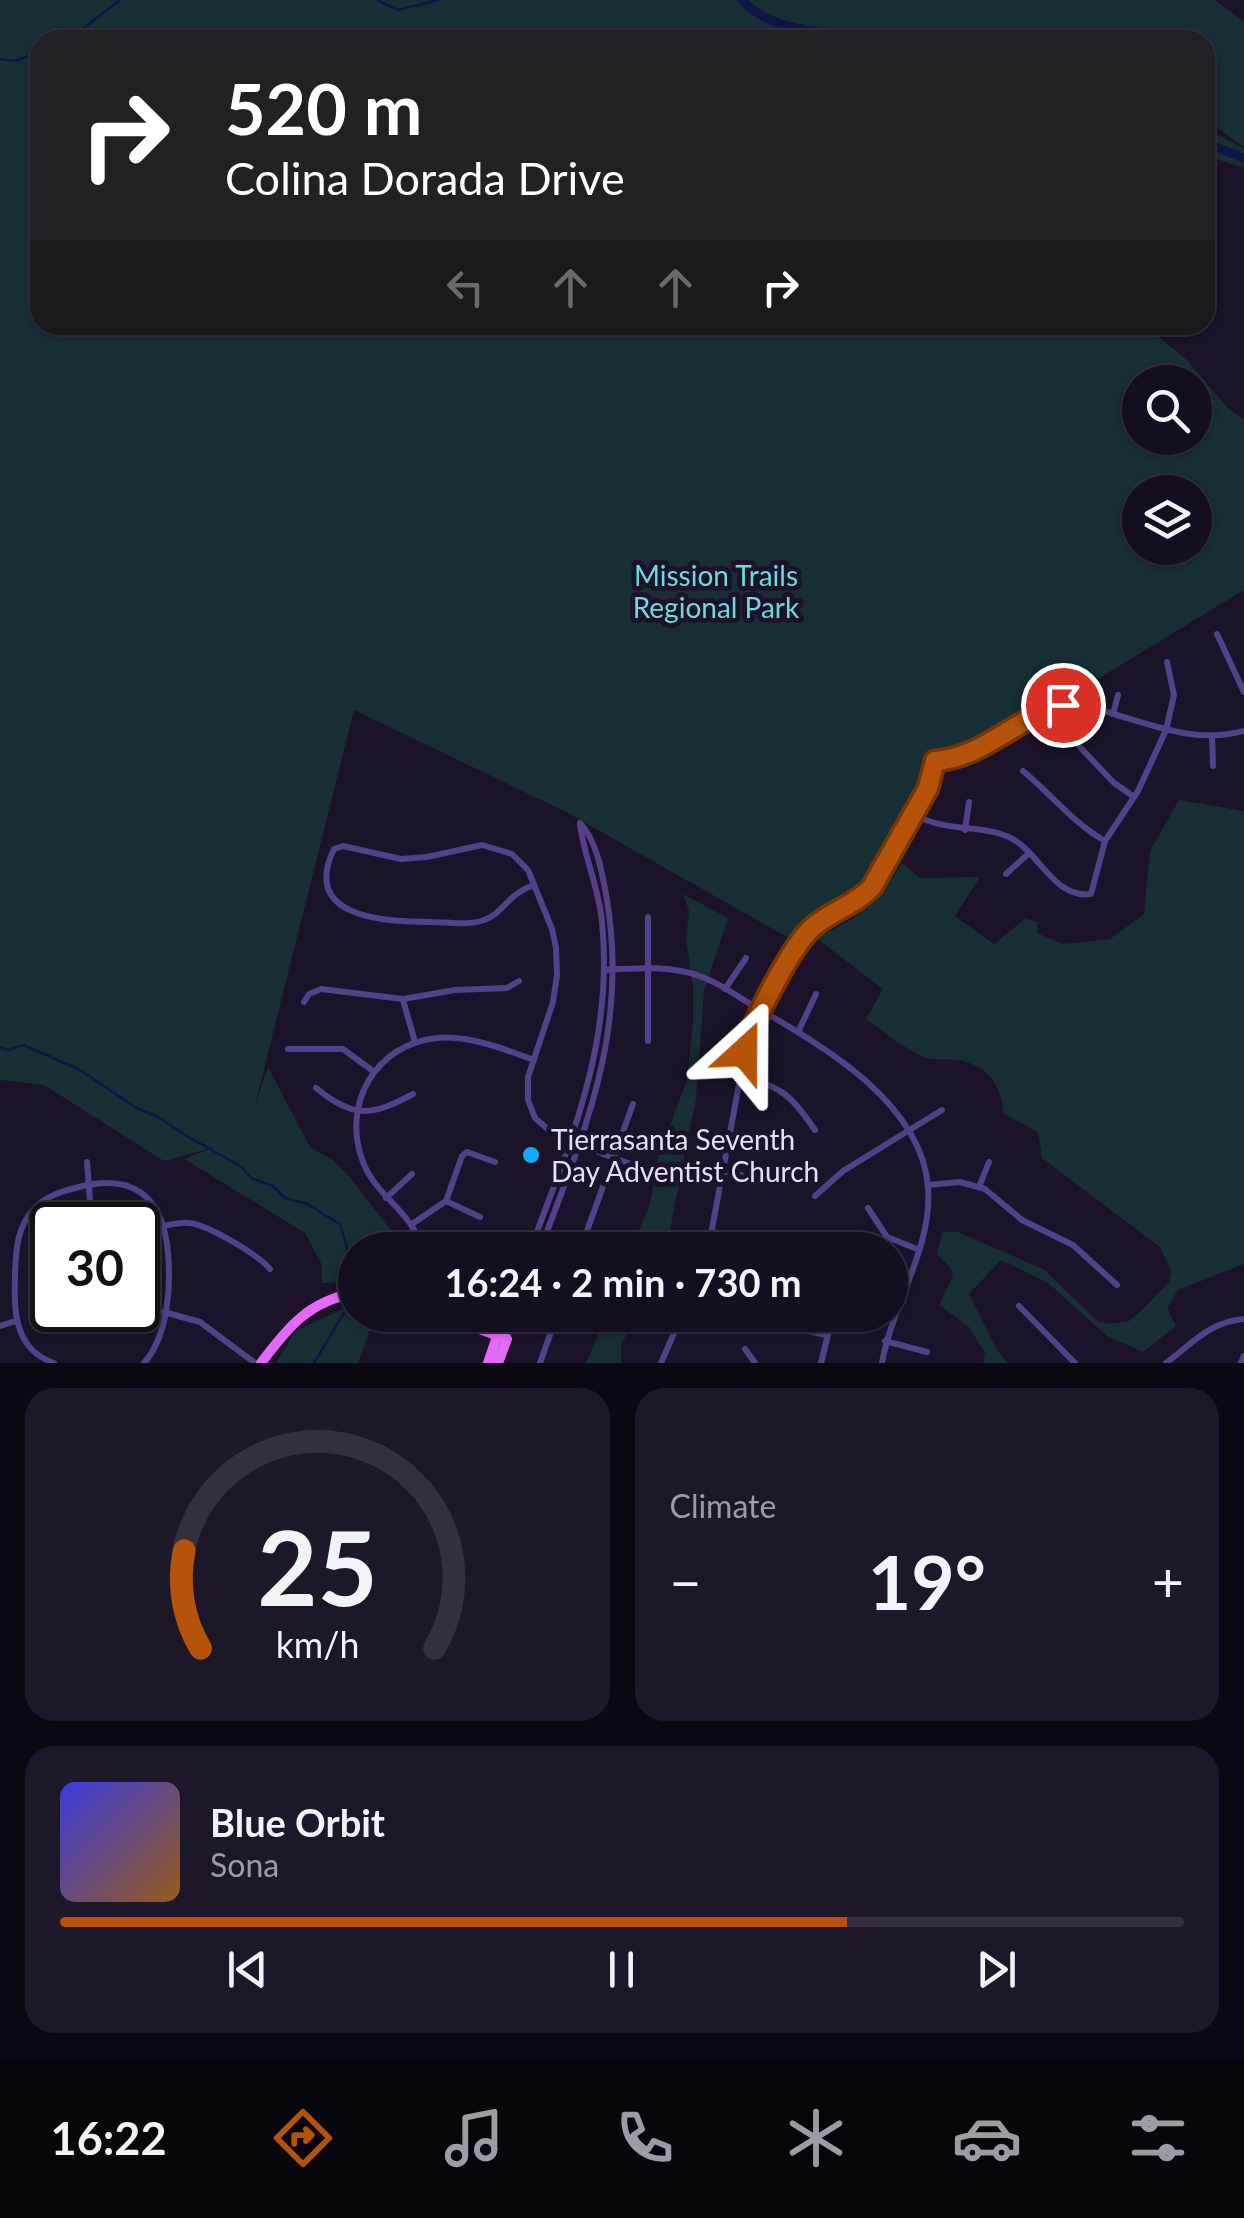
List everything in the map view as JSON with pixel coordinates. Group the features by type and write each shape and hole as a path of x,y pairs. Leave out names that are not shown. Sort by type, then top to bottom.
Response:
{"main road":[{"path":"258,1363 301,1314 338,1297"},
{"path":"486,1332 502,1338"},
{"path":"488,1363 502,1338"},
{"path":"498,1363 502,1338"}],"street":[{"path":"1218,634 1244,692"},
{"path":"913,814 929,823 1010,838 1062,887 1085,896 1095,889 1098,859 1105,841 1134,798 1166,730 1174,695 1167,662"},
{"path":"1113,714 1118,695"},
{"path":"925,761 967,755 1052,708 1086,705 1166,730 1212,736 1244,731"},
{"path":"1212,736 1213,766"},
{"path":"1078,745 1134,798"},
{"path":"712,1232 747,1042 804,937 822,920 859,900 872,887 928,788 935,761"},
{"path":"1023,771 1052,794 1080,826 1105,841"},
{"path":"965,830 969,802"},
{"path":"537,1232 593,1072 601,1022 604,970 600,906 580,822 587,831 604,883 614,970 611,1023 602,1074 547,1232"},
{"path":"534,885 513,894 496,913 480,921 406,922 346,909 330,894 325,872 336,848 343,846 382,856 427,858 482,844 512,854 528,870 552,929 558,975 527,1088 535,1118 547,1130 578,1145 639,1167 723,1171 754,1178"},
{"path":"1006,874 1029,854"},
{"path":"648,917 648,1040"},
{"path":"725,989 746,958"},
{"path":"604,970 688,973 725,989 825,1048 890,1105 910,1129 922,1154 928,1185 928,1214 908,1277"},
{"path":"304,1002 309,994 320,990 404,1000 455,990 506,988 519,980"},
{"path":"799,1030 816,994"},
{"path":"404,1000 415,1042"},
{"path":"415,1232 371,1179 361,1157 357,1109 362,1088 373,1071 392,1052 415,1042 444,1038 493,1046 534,1060"},
{"path":"288,1049 343,1048 373,1071"},
{"path":"740,1077 782,1090 816,1130"},
{"path":"316,1088 337,1105 380,1112 413,1094"},
{"path":"586,1232 633,1104"},
{"path":"815,1196 842,1171 942,1110"},
{"path":"412,1224 446,1201 462,1156 467,1152 495,1162"},
{"path":"86,1162 91,1202"},
{"path":"979,1187 989,1162"},
{"path":"386,1198 412,1174"},
{"path":"928,1185 960,1182 979,1187 1022,1220 1073,1245 1117,1285"},
{"path":"54,1363 42,1361 27,1344 16,1321 16,1248 26,1220 52,1196 90,1184 117,1184 137,1189 154,1204 164,1226 169,1258 158,1342 144,1363"},
{"path":"446,1201 480,1217"},
{"path":"868,1208 888,1237 918,1249"},
{"path":"164,1226 194,1223 262,1260 270,1269"},
{"path":"1020,1306 1075,1363"},
{"path":"164,1312 200,1322 258,1363"},
{"path":"1166,1363 1200,1333 1221,1322 1244,1319"},
{"path":"0,1326 16,1321"},
{"path":"502,1338 503,1332"},
{"path":"502,1338 506,1332"},
{"path":"540,1363 551,1332"},
{"path":"661,1363 675,1332"},
{"path":"813,1332 826,1335"},
{"path":"821,1363 827,1332"},
{"path":"882,1363 888,1332"},
{"path":"885,1340 927,1352"},
{"path":"744,1348 754,1363"},
{"path":"1242,1363 1244,1356"}],"green space":[{"name":"Mission Trails Regional Park","path":"0,0 1215,0 1244,22 1244,147 1215,126 1215,30 30,30 30,335 1156,335 1191,365 1122,365 1122,455 1212,455 1212,389 1244,420 1244,590 1065,699 1029,713 963,750 926,756 923,784 865,885 809,924 794,941 566,812 354,710 255,1105 268,1067 310,1147 333,1160 348,1175 393,1232 338,1232 338,1283 322,1283 322,1265 305,1233 184,1159 215,1147 164,1161 44,1085 0,1080"},
{"path":"1215,133 1244,149 1244,168 1215,158"},
{"path":"1179,800 1244,811 1244,1264 1178,1290 1167,1308 1176,1326 1143,1352 1107,1336 1048,1283 1001,1260 969,1294 1008,1363 983,1363 985,1353 969,1327 939,1305 953,1276 937,1254 942,1232 958,1232 1045,1270 1097,1321 1109,1324 1129,1321 1142,1310 1169,1282 1171,1271 1160,1247 1042,1158 1038,1132 1004,1114 996,1085 985,1072 953,1059 918,1055 866,1019 883,989 816,938 866,909 902,863 920,878 980,877 955,916 994,944 1026,918 1037,922 1037,933 1063,944 1110,939 1144,914 1150,851"},
{"path":"683,894 728,918 704,991 696,1099 670,1232 638,1232 650,1204 658,1158 687,1080 693,1023 686,939 689,911"},
{"path":"338,1311 338,1332 369,1332 358,1363 276,1363 295,1331"},
{"path":"600,1332 628,1332 621,1344 621,1363 586,1363"}],"waterway":[{"path":"81,30 120,0"},
{"path":"377,0 398,10 438,0"},
{"path":"742,0 771,20 804,30"},
{"path":"0,59 14,61 30,56"},
{"path":"1215,147 1244,158"},
{"path":"0,1048 9,1050 24,1045 80,1070 135,1107 242,1167 251,1178 340,1224 342,1232"},
{"path":"314,1363 338,1323"}],"place":[{"name":"Tierrasanta Seventh Day Adventist Church","path":"531,1155"}],"route":[{"path":"744,1052 762,1011 810,929 859,900 872,887 928,788 935,761 967,755 1036,714 1063,705"}]}
